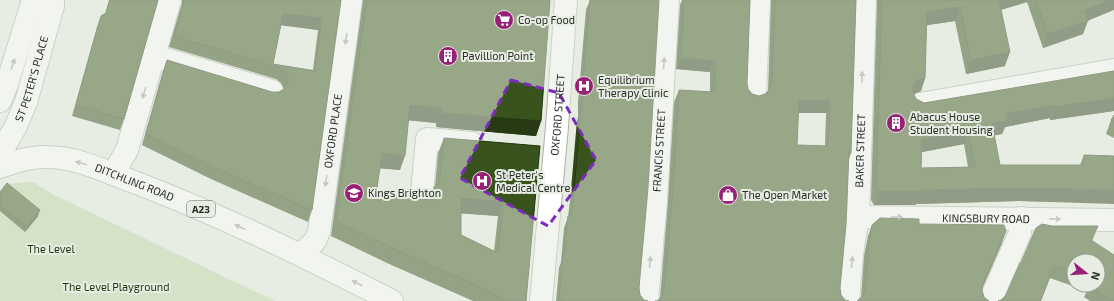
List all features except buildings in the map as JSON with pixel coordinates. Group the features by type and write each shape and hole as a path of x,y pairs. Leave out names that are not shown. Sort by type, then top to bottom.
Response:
{"main road":[{"name":"ST PETER'S PLACE","path":"0,100 7,84 33,0"},
{"name":"ST PETER'S PLACE","path":"0,154 16,126 26,102 54,6 53,0"},
{"path":"113,174 127,150 170,0"},
{"name":"OXFORD PLACE","path":"301,254 316,241 319,232 351,0"},
{"name":"OXFORD STREET","path":"541,301 547,149 566,0"},
{"name":"FRANCIS STREET","path":"647,301 656,200 668,0"},
{"path":"755,95 759,0"},
{"name":"BAKER STREET","path":"848,301 868,112 865,0"},
{"path":"155,56 272,91"},
{"path":"920,104 1114,70"},
{"path":"422,192 427,139 494,145"},
{"name":"DITCHLING ROAD","path":"0,167 34,157 48,157 81,163 180,200 301,254 392,301"},
{"name":"KINGSBURY ROAD","path":"858,217 1114,220"},
{"path":"990,301 1020,233 1021,218"}],"highlighted area":[{"path":"511,80 559,93 596,160 548,226 460,178"}],"green space":[{"name":"The Level","path":"27,182 35,183 52,194 275,301 0,301 0,192 7,184"}],"place":[{"name":"Co-op Food","path":"504,20"},
{"name":"Pavillion Point","path":"448,56"},
{"name":"Equilibrium Therapy Clinic","path":"584,86"},
{"name":"Abacus House Student Housing","path":"896,123"},
{"name":"St Peter's Medical Centre","path":"482,181"},
{"name":"Kings Brighton","path":"354,193"},
{"name":"The Open Market","path":"728,195"}],"park label":[{"name":"The Level Playground","path":"116,287"}]}
